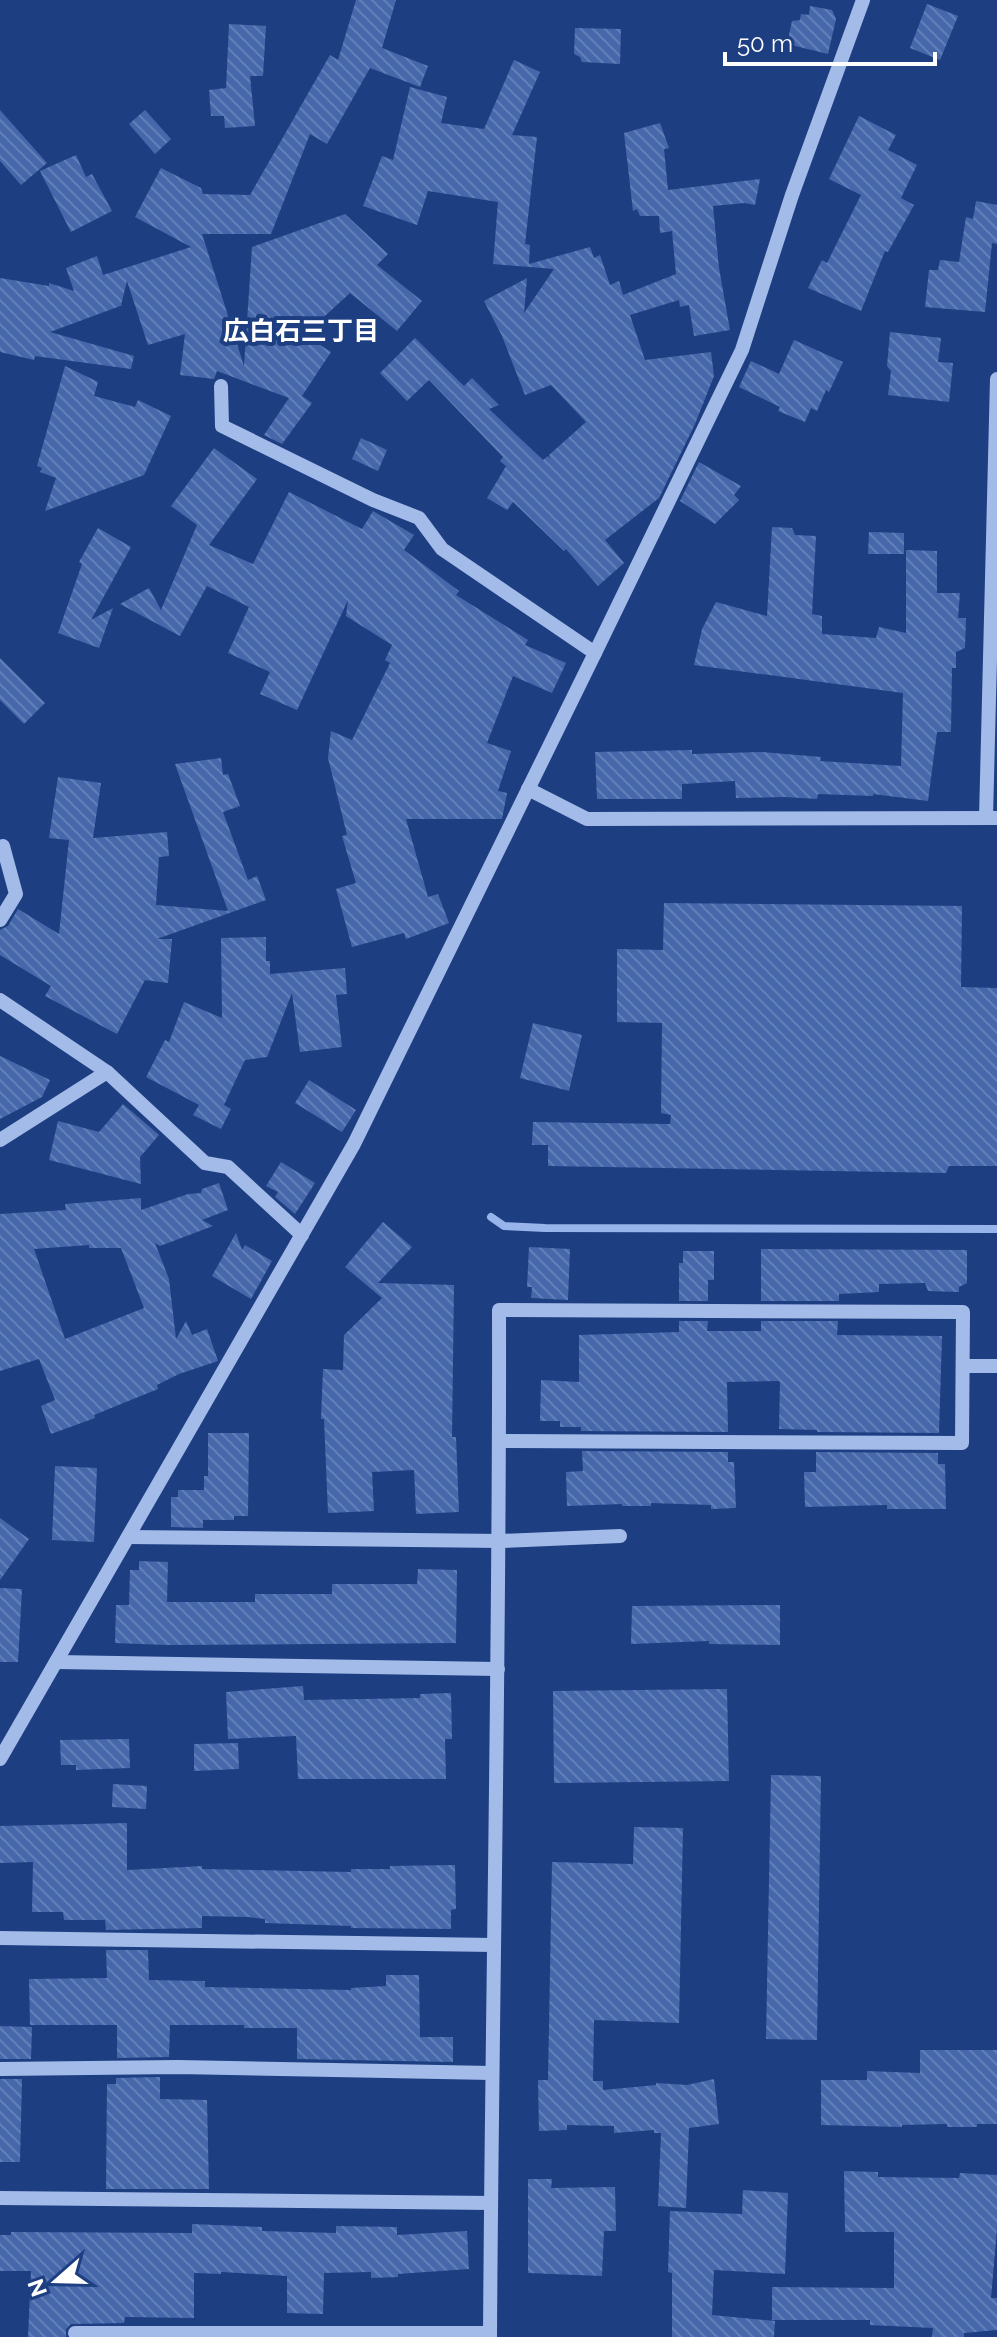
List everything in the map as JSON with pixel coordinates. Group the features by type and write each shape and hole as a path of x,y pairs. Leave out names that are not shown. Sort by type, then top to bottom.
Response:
{"street":[{"path":"0,1759 354,1144 595,653 742,350 792,195 863,0"},
{"path":"221,386 222,426 373,500 419,518 442,549 595,653"},
{"path":"528,789 587,819 992,818 997,388"},
{"path":"0,920 16,894 3,846"},
{"path":"0,1000 107,1072 205,1163 228,1167 302,1235"},
{"path":"0,1140 107,1072"},
{"path":"75,2333 490,2335 501,1541 500,1441 499,1310 963,1312 962,1443 500,1441"},
{"path":"963,1366 997,1366"},
{"path":"128,1537 501,1541 620,1536"},
{"path":"56,1662 498,1669"},
{"path":"0,1938 494,1945"},
{"path":"0,2069 178,2067 492,2073"},
{"path":"0,2198 491,2203"}],"building":[{"path":"356,0 396,0 382,48 428,66 420,87 370,68 327,144 310,134 271,234 202,234 244,366 252,247 345,214 388,254 377,265 422,301 397,331 350,293 313,327 306,336 331,352 302,396 312,403 282,444 264,435 289,398 217,371 214,379 180,375 185,334 148,345 127,281 123,305 50,332 134,356 131,369 35,356 34,360 0,352 0,278 49,286 49,283 74,291 66,268 97,256 103,275 191,247 135,217 161,168 201,188 203,194 250,195 330,55 338,60"},
{"path":"927,4 958,16 940,60 910,48"},
{"path":"810,6 832,10 836,19 828,54 787,44 792,21 800,20 801,14 809,15"},
{"path":"229,24 266,26 263,76 250,76 255,126 225,128 224,116 211,116 209,90 226,88"},
{"path":"575,28 621,29 620,64 582,62 574,54"},
{"path":"514,60 540,72 512,135 537,137 525,244 530,245 529,264 590,247 594,258 600,255 610,285 619,281 623,295 676,274 672,231 660,233 659,216 640,216 637,209 633,211 624,133 660,123 669,148 664,149 668,190 760,179 755,205 713,206 719,268 730,330 694,336 689,305 680,307 679,300 630,315 645,360 711,352 714,376 695,424 659,498 605,540 624,563 598,586 566,549 564,551 513,502 507,510 487,498 506,466 500,461 503,457 429,380 407,401 380,373 415,338 464,386 472,378 499,405 489,409 543,460 548,456 550,459 549,455 586,422 551,385 525,395 502,336 484,301 527,278 524,313 554,269 493,264 498,202 428,191 417,225 363,206 382,156 393,160 410,87 447,97 441,123 484,129"},
{"path":"0,110 47,163 21,185 0,161"},
{"path":"145,110 171,139 155,154 129,124"},
{"path":"859,116 896,135 888,150 917,165 901,198 914,205 888,252 885,251 861,311 808,288 822,260 827,263 861,195 829,179"},
{"path":"76,155 86,177 92,174 112,211 71,232 40,171"},
{"path":"976,201 997,205 997,244 992,243 985,312 925,307 929,270 938,270 940,260 959,262 966,217 973,219"},
{"path":"890,332 941,338 938,362 953,363 949,402 888,395"},
{"path":"794,340 843,362 817,411 811,408 805,422 778,411 780,407 739,387 751,361 779,374"},
{"path":"65,366 98,382 94,396 135,407 138,400 171,416 144,475 45,511 56,478 40,472 42,468 37,466"},
{"path":"361,438 387,450 378,471 352,459"},
{"path":"214,448 257,479 209,545 253,564 289,492 362,529 373,511 414,535 404,550 459,591 456,595 528,640 525,645 566,663 552,693 513,676 487,743 511,751 498,791 507,793 502,819 406,819 428,897 438,894 449,923 406,939 404,933 352,947 336,889 356,883 342,836 347,835 328,758 331,731 352,740 390,663 385,660 392,645 346,616 348,600 297,710 260,694 270,672 228,653 249,607 207,586 180,636 120,604 149,588 161,610 197,525 171,506"},
{"path":"699,462 741,486 734,495 739,500 715,524 680,501"},
{"path":"772,527 792,528 795,535 816,536 812,614 822,616 822,634 876,638 879,627 906,633 906,550 937,551 937,593 960,593 958,618 966,618 965,648 956,652 956,668 952,668 951,732 937,732 928,801 873,794 818,794 817,799 736,798 735,781 682,784 682,799 597,799 595,752 761,752 821,757 820,761 901,766 903,693 694,665 702,629 716,602 767,616"},
{"path":"98,528 131,547 91,620 113,608 99,648 58,633 82,564 79,562"},
{"path":"869,532 904,533 904,554 868,554"},
{"path":"0,658 45,703 24,724 0,700"},
{"path":"221,758 223,775 228,774 240,806 223,812 248,880 257,876 266,900 157,939 172,939 168,983 145,980 117,1034 45,996 51,986 0,955 0,930 8,926 18,909 59,934 69,840 49,838 58,777 101,783 93,838 167,832 169,856 159,857 156,905 228,911 175,764"},
{"path":"664,903 962,906 961,987 997,988 997,1166 949,1166 946,1173 548,1166 548,1145 532,1145 533,1122 670,1124 671,1115 661,1113 662,1023 617,1022 617,949 663,950"},
{"path":"266,937 266,961 270,961 270,974 345,968 347,994 336,995 342,1047 300,1052 292,993 267,1057 245,1060 224,1105 231,1109 221,1129 193,1115 199,1105 146,1077 165,1040 169,1042 184,1002 222,1018 221,938"},
{"path":"533,1023 582,1035 569,1091 520,1078"},
{"path":"0,1056 50,1080 42,1097 0,1119"},
{"path":"309,1080 356,1110 342,1132 295,1103"},
{"path":"123,1104 159,1135 140,1157 141,1184 49,1160 58,1121 99,1132"},
{"path":"281,1162 315,1183 295,1214 275,1197 278,1192 266,1186"},
{"path":"219,1183 228,1210 202,1220 213,1226 160,1246 155,1243 169,1279 176,1339 186,1321 192,1335 207,1329 218,1361 179,1374 157,1385 158,1389 51,1434 41,1406 55,1400 39,1359 0,1371 0,1214 66,1210 65,1204 141,1198 141,1210 188,1194 201,1193 202,1189","holes":["89,1245 89,1248 121,1248 144,1308 65,1339 34,1249"]},
{"path":"383,1222 412,1247 378,1283 454,1285 452,1437 456,1437 459,1512 416,1514 414,1470 372,1472 374,1511 328,1513 324,1419 321,1419 323,1369 343,1370 344,1335 382,1298 345,1267"},
{"path":"236,1233 242,1250 245,1245 272,1261 251,1299 212,1276"},
{"path":"529,1247 570,1249 568,1300 531,1298 532,1287 527,1287"},
{"path":"761,1249 967,1250 967,1283 959,1287 959,1292 928,1291 925,1283 879,1284 879,1292 839,1294 839,1301 761,1301"},
{"path":"683,1251 714,1251 714,1280 708,1280 708,1301 679,1301 679,1263 683,1263"},
{"path":"679,1321 708,1321 707,1331 761,1331 761,1321 838,1321 837,1335 942,1336 939,1433 779,1429 778,1381 727,1382 728,1432 581,1431 581,1427 560,1427 560,1421 540,1421 541,1380 579,1382 579,1335 679,1332"},
{"path":"208,1433 249,1433 248,1516 234,1516 234,1520 203,1520 203,1528 171,1527 171,1497 178,1497 178,1490 204,1490 204,1476 208,1476"},
{"path":"582,1451 728,1452 728,1462 734,1462 736,1508 711,1509 711,1505 651,1503 651,1506 567,1506 566,1472 583,1471"},
{"path":"816,1452 938,1453 938,1464 945,1464 946,1509 887,1509 887,1505 805,1507 804,1472 816,1472"},
{"path":"55,1466 97,1468 94,1542 52,1540"},
{"path":"0,1518 29,1539 0,1580"},
{"path":"139,1561 168,1562 167,1602 255,1602 255,1594 332,1594 332,1584 417,1584 418,1569 457,1570 456,1643 115,1643 116,1605 129,1605 130,1570 139,1570"},
{"path":"0,1588 22,1589 18,1662 0,1662"},
{"path":"780,1605 780,1645 709,1644 709,1641 631,1644 632,1606"},
{"path":"303,1686 304,1700 420,1698 420,1694 451,1693 452,1739 445,1739 446,1779 298,1779 296,1736 228,1739 226,1692"},
{"path":"727,1689 729,1781 554,1783 553,1691"},
{"path":"129,1739 130,1768 76,1770 76,1765 61,1765 60,1740"},
{"path":"238,1743 239,1769 194,1771 194,1744"},
{"path":"771,1775 821,1776 817,2040 766,2039"},
{"path":"113,1784 147,1786 146,1809 112,1807"},
{"path":"127,1823 127,1870 202,1866 202,1869 351,1872 351,1869 390,1869 390,1866 455,1865 456,1909 451,1910 451,1929 351,1928 265,1923 265,1919 248,1917 202,1916 202,1928 106,1930 105,1920 64,1920 63,1912 32,1912 33,1862 0,1863 0,1826"},
{"path":"634,1827 683,1828 679,2023 594,2020 593,2081 603,2081 603,2090 656,2083 687,2085 714,2079 719,2124 689,2128 686,2208 658,2206 661,2133 654,2133 654,2130 614,2133 614,2126 567,2125 567,2130 539,2131 538,2080 548,2080 552,1862 633,1864"},
{"path":"106,1950 148,1950 149,1980 205,1981 205,1987 351,1990 386,1986 386,1975 419,1975 420,2037 453,2037 453,2062 297,2059 297,2028 244,2028 244,2025 170,2025 169,2057 117,2058 117,2025 30,2025 29,1979 107,1978"},
{"path":"0,2026 32,2027 31,2059 0,2059"},
{"path":"920,2050 997,2050 997,2124 977,2124 977,2127 947,2127 947,2124 902,2127 821,2125 821,2080 867,2080 867,2071 920,2073"},
{"path":"160,2077 160,2099 207,2100 209,2189 106,2189 107,2084 116,2084 116,2078"},
{"path":"0,2079 22,2079 20,2162 0,2162"},
{"path":"844,2171 878,2172 878,2177 959,2178 960,2173 997,2175 997,2229 991,2298 997,2298 997,2330 964,2333 964,2337 932,2337 933,2328 870,2325 870,2320 772,2320 772,2287 894,2288 894,2232 845,2232"},
{"path":"528,2179 552,2179 551,2188 615,2187 616,2231 604,2231 602,2276 528,2273"},
{"path":"743,2190 788,2193 785,2274 714,2270 712,2315 775,2321 774,2337 672,2337 672,2273 668,2272 670,2211 742,2214"},
{"path":"192,2224 262,2227 262,2231 336,2233 336,2226 397,2227 397,2235 467,2231 469,2269 371,2278 371,2272 324,2273 323,2314 287,2313 287,2276 194,2273 194,2318 125,2317 124,2323 71,2324 66,2329 66,2337 28,2337 31,2271 0,2271 0,2235 11,2235 11,2232 192,2233"}],"waterway":[{"path":"491,1217 504,1226 545,1228 997,1229"}],"district":[{"name":"広白石三丁目","path":"301,331"}]}
